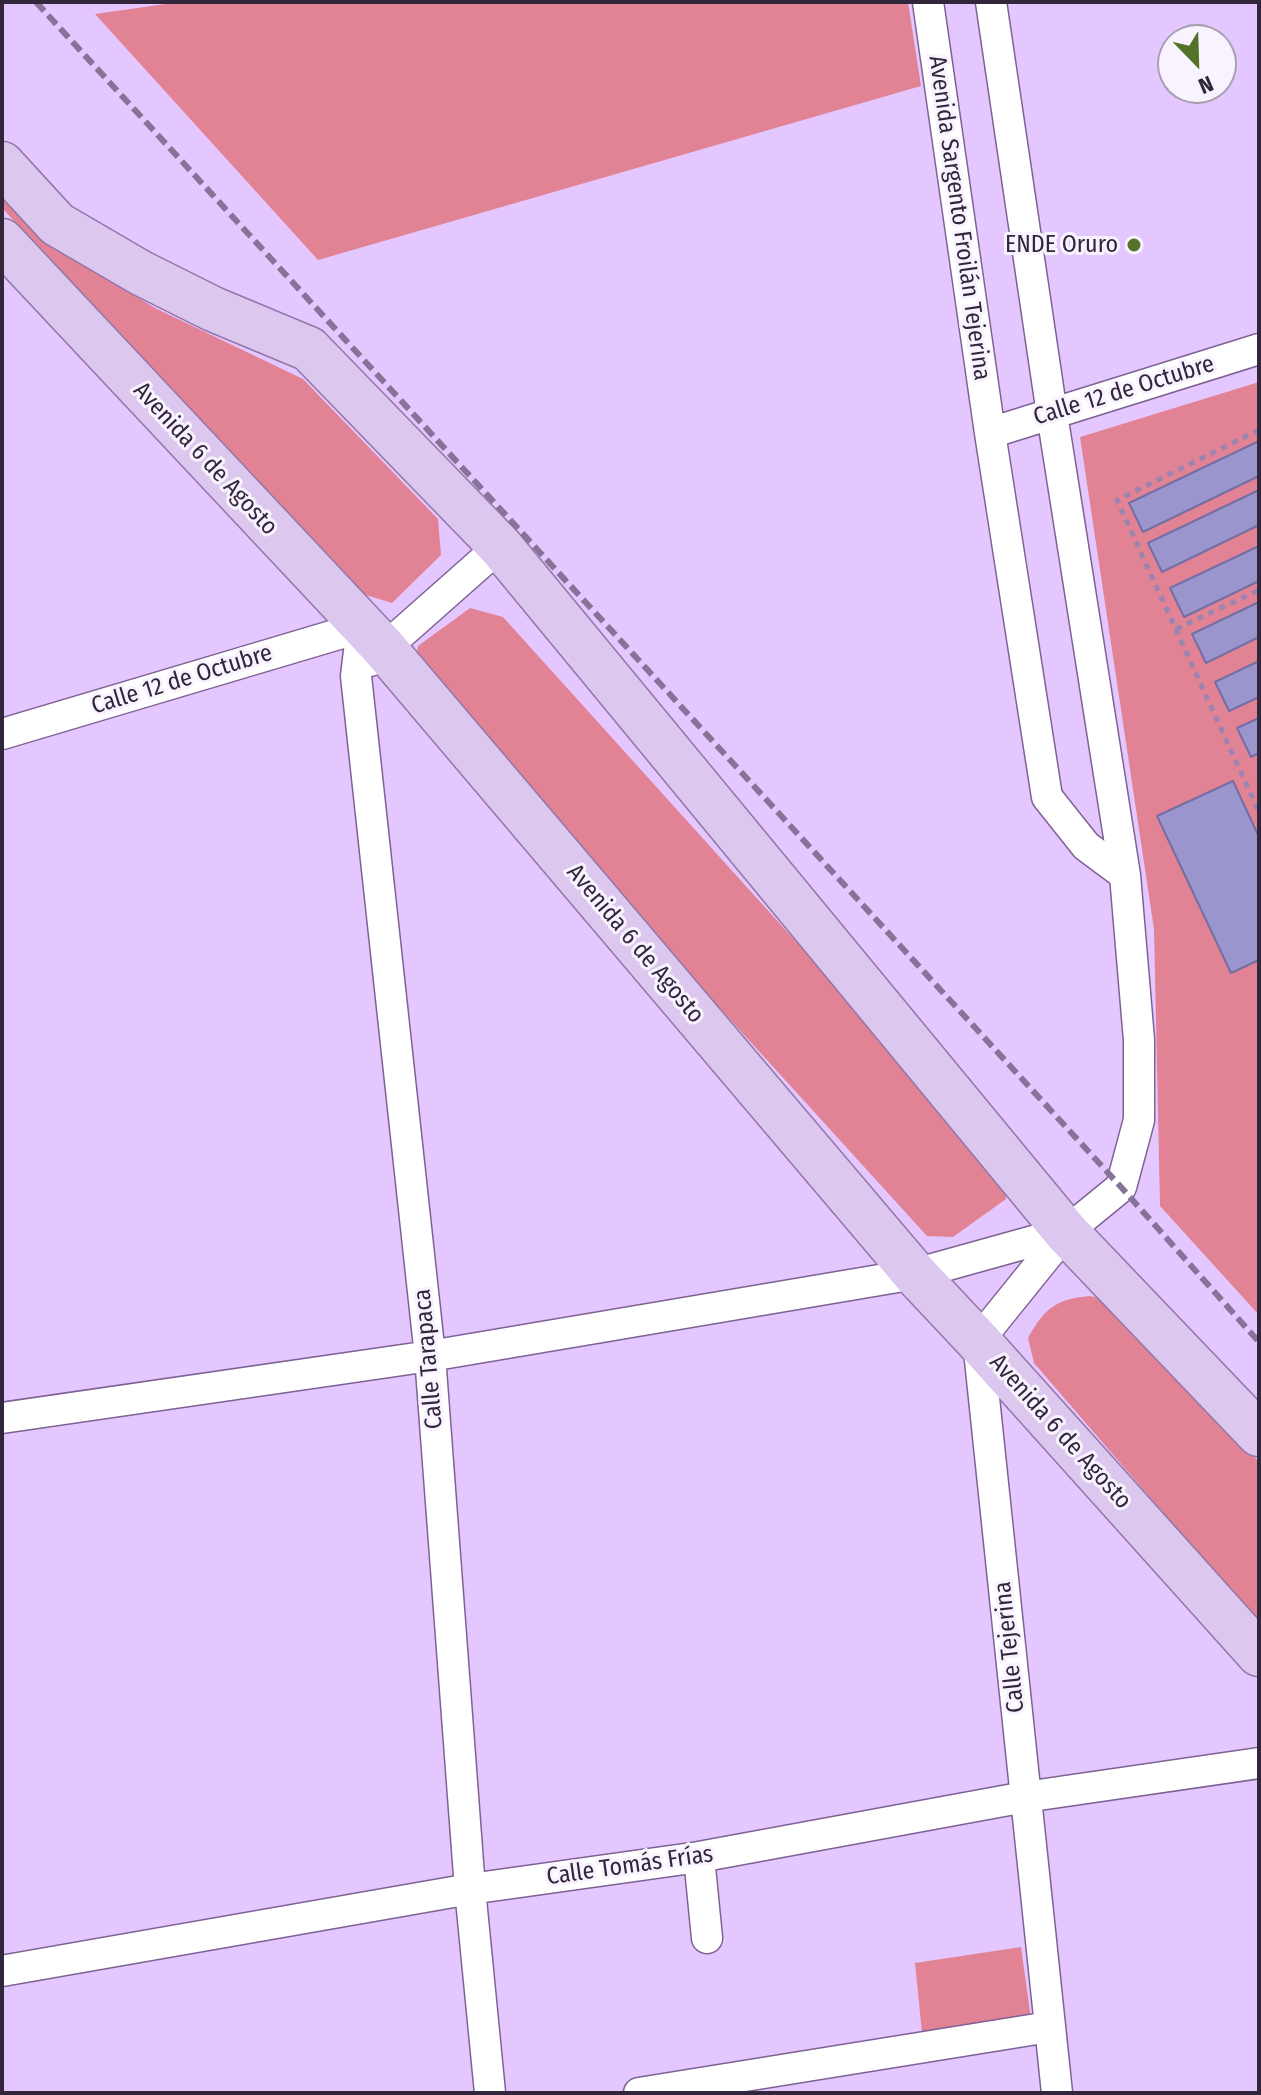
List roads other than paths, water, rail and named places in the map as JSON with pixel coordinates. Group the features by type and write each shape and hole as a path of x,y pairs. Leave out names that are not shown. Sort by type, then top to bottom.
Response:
{"main road":[{"path":"2,164 57,224 213,309 309,349 500,546 1066,1232 1259,1434"},
{"name":"Avenida 6 de Agosto","path":"2,241 367,650 915,1274 1259,1654"}],"street":[{"name":"Avenida Sargento Froilán Tejerina","path":"928,2 990,433 1047,797 1086,846 1125,875"},
{"path":"978,1341 1066,1232 1121,1187 1139,1120 1139,1040 1125,875 991,2"},
{"name":"Calle 12 de Octubre","path":"990,433 1259,349"},
{"path":"367,650 500,546"},
{"name":"Calle 12 de Octubre","path":"2,734 367,650"},
{"name":"Calle Tarapaca","path":"367,650 430,1356 470,1889 490,2093"},
{"path":"2,1418 430,1356 915,1274 1066,1232"},
{"name":"Calle Tejerina","path":"978,1341 1057,2093"},
{"name":"Calle Tomás Frías","path":"2,1971 470,1889 699,1857 1025,1797 1259,1763"},
{"path":"699,1857 707,1938"},
{"path":"639,2093 1049,2027"}],"railway":[{"path":"36,2 1121,1187 1259,1342"}],"place":[{"name":"ENDE Oruro","path":"1134,245"}]}
